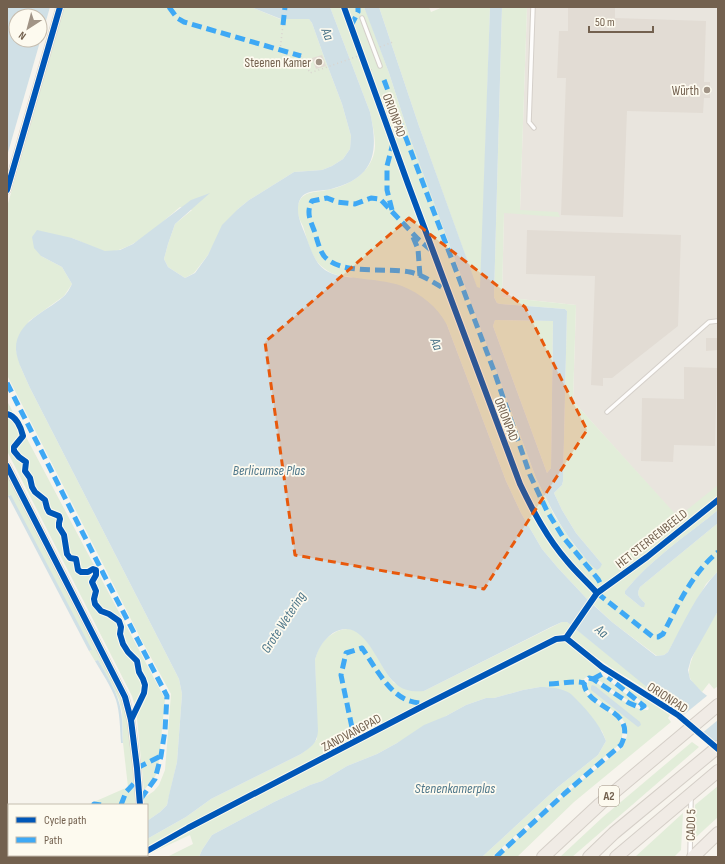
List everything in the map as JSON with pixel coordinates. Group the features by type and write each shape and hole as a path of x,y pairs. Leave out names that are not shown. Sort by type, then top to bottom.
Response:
{"highway":[{"name":"A2","path":"543,857 600,804 718,705"},
{"name":"A2","path":"589,857 614,833 718,747"},
{"path":"616,857 718,771"},
{"path":"693,857 718,833"}],"street":[{"path":"7,190 60,7"},
{"path":"7,466 125,698 130,720 137,768 140,804"}],"lane":[{"path":"533,7 529,122 534,128"},
{"path":"362,18 380,66"},
{"path":"607,412 709,322 718,321"},
{"name":"CADO 5","path":"690,794 690,857"}],"path":[{"path":"280,50 283,25"},
{"path":"374,49 393,42"},
{"path":"358,48 369,78"},
{"path":"301,56 310,73 364,63 380,66"}],"highlighted area":[{"path":"409,218 525,307 587,430 484,589 295,555 265,342"}],"shaded area":[{"path":"527,7 718,7 718,486 678,518 573,401 576,305 502,297 504,213 520,210"}],"green space":[{"path":"64,7 251,7 280,19 309,19 312,23 342,104 351,136 350,149 343,159 322,170 294,172 249,200 238,209 215,242 208,255 194,273 185,278 168,267 164,259 175,224 192,210 180,207 154,229 134,243 123,248 113,251 104,251 72,238 41,256 62,267 72,284 64,296 29,321 16,350 21,368 30,388 179,679 182,694 177,762 167,805 148,820 148,804 145,804 144,798 154,791 159,785 165,770 171,694 143,643 7,375 7,207"},
{"path":"330,7 342,7 432,254 519,485 542,531 567,563 593,592 588,600 542,549 521,513 506,481 447,325 351,277 331,273 316,261 313,255 298,216 300,200 308,193 336,188 359,176 370,163 374,155 375,146 370,112"},
{"path":"346,7 364,7 368,16 389,73 411,141 536,478 555,517 574,545 589,562 602,564 576,533 554,493 562,485 563,481 567,311 565,309 501,304 497,303 494,297 502,7 527,7 520,210 558,212 560,217 504,213 502,297 576,305 573,401 678,517 718,485 718,497 654,549 598,589 573,564 556,542 521,483"},
{"path":"379,7 429,7 431,12 443,7 490,7 481,288 477,288 419,126"},
{"path":"495,320 553,321 551,468 547,473 493,326"},
{"path":"7,401 165,699 158,769 155,777 144,790 136,709 132,696 7,451"},
{"path":"7,472 125,699 128,713 136,804 89,804 128,787 123,743 122,712 119,700 98,660 95,661 89,651 91,651 10,495 8,496"},
{"path":"718,503 718,510 657,558 625,591 625,594 641,607 645,603 639,596 638,592 640,587 718,523 718,571 706,584 668,652 664,655 657,656 612,622 593,604 601,593 656,553"},
{"path":"718,611 718,686 714,689 709,683 702,692 690,678 689,671 694,653"},
{"path":"562,622 567,622 571,625 565,634 557,636 412,709 317,760 187,826 148,849 148,838 186,817 211,799 301,754 311,746 317,739 315,660 322,644 334,633 346,629 352,629 358,632 368,643 394,683 424,691"},
{"path":"576,629 667,702 610,667 569,638"},
{"path":"566,640 598,666 601,674 640,705 630,702 594,677 589,676 585,678 582,683 588,695 615,716 621,723 622,738 620,744 561,793 492,857 482,857 558,787 598,755 606,741 602,731 553,688 540,687 523,690 494,698 486,698 466,705 377,754 347,766 322,781 274,802 212,835 199,857 167,857 193,844 190,835 151,853 155,849 188,830 560,641"},
{"path":"611,675 670,715 668,718 671,722 574,802 517,857 498,857 565,794 622,748 627,736 626,725 621,717 590,693 586,687 589,680 593,680 612,694 635,707 642,710 648,710 649,708 610,676"},
{"path":"692,742 699,747 572,857 560,857 603,817"},
{"path":"718,786 718,817 694,839 695,805"},
{"path":"683,813 681,850 674,857 635,857"},
{"path":"7,837 8,856 46,856 7,857"}],"water":[{"path":"7,7 50,7 48,14 48,8 8,8 8,48 38,48 7,156"},
{"name":"Berlicumse Plas","path":"251,7 330,7 370,112 373,126 373,151 370,161 365,170 357,178 346,184 331,189 314,191 305,194 300,199 298,214 314,256 325,270 332,274 397,284 409,289 428,301 439,312 447,325 506,481 521,513 542,549 588,600 612,622 656,656 664,655 668,652 696,599 718,571 718,611 691,659 688,670 690,679 702,692 718,704 718,745 567,622 562,622 551,627 424,691 412,691 398,686 388,676 369,645 362,637 354,631 344,629 333,633 326,639 319,648 315,660 318,731 313,745 301,754 211,799 186,817 148,838 148,820 167,805 177,762 182,694 179,679 30,388 18,359 16,350 17,340 26,325 64,296 72,284 62,267 41,256 34,248 32,237 37,230 72,238 105,251 120,250 133,244 191,200 210,193 175,224 168,244 164,259 168,267 185,278 195,273 208,255 222,225 249,200 294,172 322,170 343,159 350,149 351,136 342,104 312,23 309,19 281,19"},
{"path":"364,7 379,7 419,126 477,287 480,288 490,7 502,7 494,297 497,303 501,304 565,309 567,311 563,481 562,485 554,493 576,533 602,564 597,570 575,545 562,527 536,478 411,141 389,73","holes":["495,320 553,321 551,468 547,473 493,326"]},
{"path":"11,495 92,650 89,651 8,496"},
{"path":"718,510 718,523 640,587 638,594 645,603 644,607 641,607 625,594 625,591 635,579 657,558"},
{"path":"98,660 112,684 120,704 123,743 121,743 116,700 95,661"},
{"path":"592,685 640,722 641,725 638,727 591,690"},
{"name":"Stenenkamerplas","path":"540,687 560,689 571,694 596,721 606,741 598,755 558,787 482,857 199,857 212,835 274,802 322,781 347,766 377,754 424,725 446,716 466,705 486,698 494,698"},
{"path":"78,856 114,856 113,857 77,857"}],"pier":[{"path":"708,695 718,702 718,720 701,734 681,717"}],"building":[{"path":"568,7 615,7 615,18 706,21 704,82 710,82 710,98 704,98 703,113 627,111 623,217 561,215 566,78 557,78 559,31 568,31"},
{"name":"Steenen Kamer","path":"322,55 326,66 316,69 312,58"},
{"path":"527,230 681,235 678,326 612,378 603,378 603,386 591,385 595,276 526,274"},
{"path":"706,338 718,338 718,350 706,351"},
{"path":"684,367 717,368 715,446 674,445 673,462 641,461 642,398 684,399"}],"marked path":[{"path":"169,7 177,18 184,22 301,56"},
{"path":"283,25 285,7"},
{"path":"351,26 358,12 358,7"},
{"path":"384,80 494,371 530,475 547,511 563,537 598,579 603,588"},
{"path":"392,210 387,190 387,166 393,143"},
{"path":"431,250 418,239 380,199 371,198 355,204 337,202 327,198 312,201 310,205 309,216 319,247 324,256 332,262 352,269 415,273 425,277 448,291"},
{"path":"413,237 418,249 420,276"},
{"path":"7,383 167,696 165,730 161,756 155,779 140,800"},
{"path":"597,593 653,637 658,637 663,634 686,590 693,580 709,560 718,552"},
{"path":"355,742 341,675 346,653 362,648 383,679 395,693 410,701 426,704"},
{"path":"593,679 604,673"},
{"path":"496,857 564,794 621,745 625,733 623,724 618,716 593,699 587,692 584,683 589,678 593,679 629,703 641,708 644,706 608,677"},
{"path":"549,684 571,682 584,683"},
{"path":"137,768 161,756"},
{"path":"121,804 126,792 138,779"}],"cycle path":[{"path":"7,190 60,7"},
{"name":"ORIONPAD","path":"344,7 408,184 520,484 535,514 553,543 570,565 597,593"},
{"path":"7,414 18,422 23,436 14,447 14,451 26,462 25,471 30,478 35,492 45,500 49,512 59,516 59,527 64,535 67,554 70,558 76,559 78,570 81,572 88,572 93,569 96,570 96,575 92,582 96,591 94,599 95,604 101,611 109,614 119,621 121,627 120,634 123,644 128,652 137,661 139,672 145,685 144,693 131,720"},
{"path":"7,466 125,697 131,720 140,804"},
{"name":"HET STERRENBEELD","path":"566,638 597,593 647,557 718,500"},
{"name":"ORIONPAD","path":"566,638 602,667 678,715 718,749"},
{"name":"ZANDVANGPAD","path":"148,850 188,828 427,704 556,639 566,638"}],"place":[{"name":"Steenen Kamer","path":"319,62"},
{"name":"Würth","path":"707,90"}],"water label":[{"name":"Aa","path":"328,34"},
{"name":"Aa","path":"437,344"},
{"name":"Grote Wetering","path":"283,622"},
{"name":"Aa","path":"602,631"}]}
